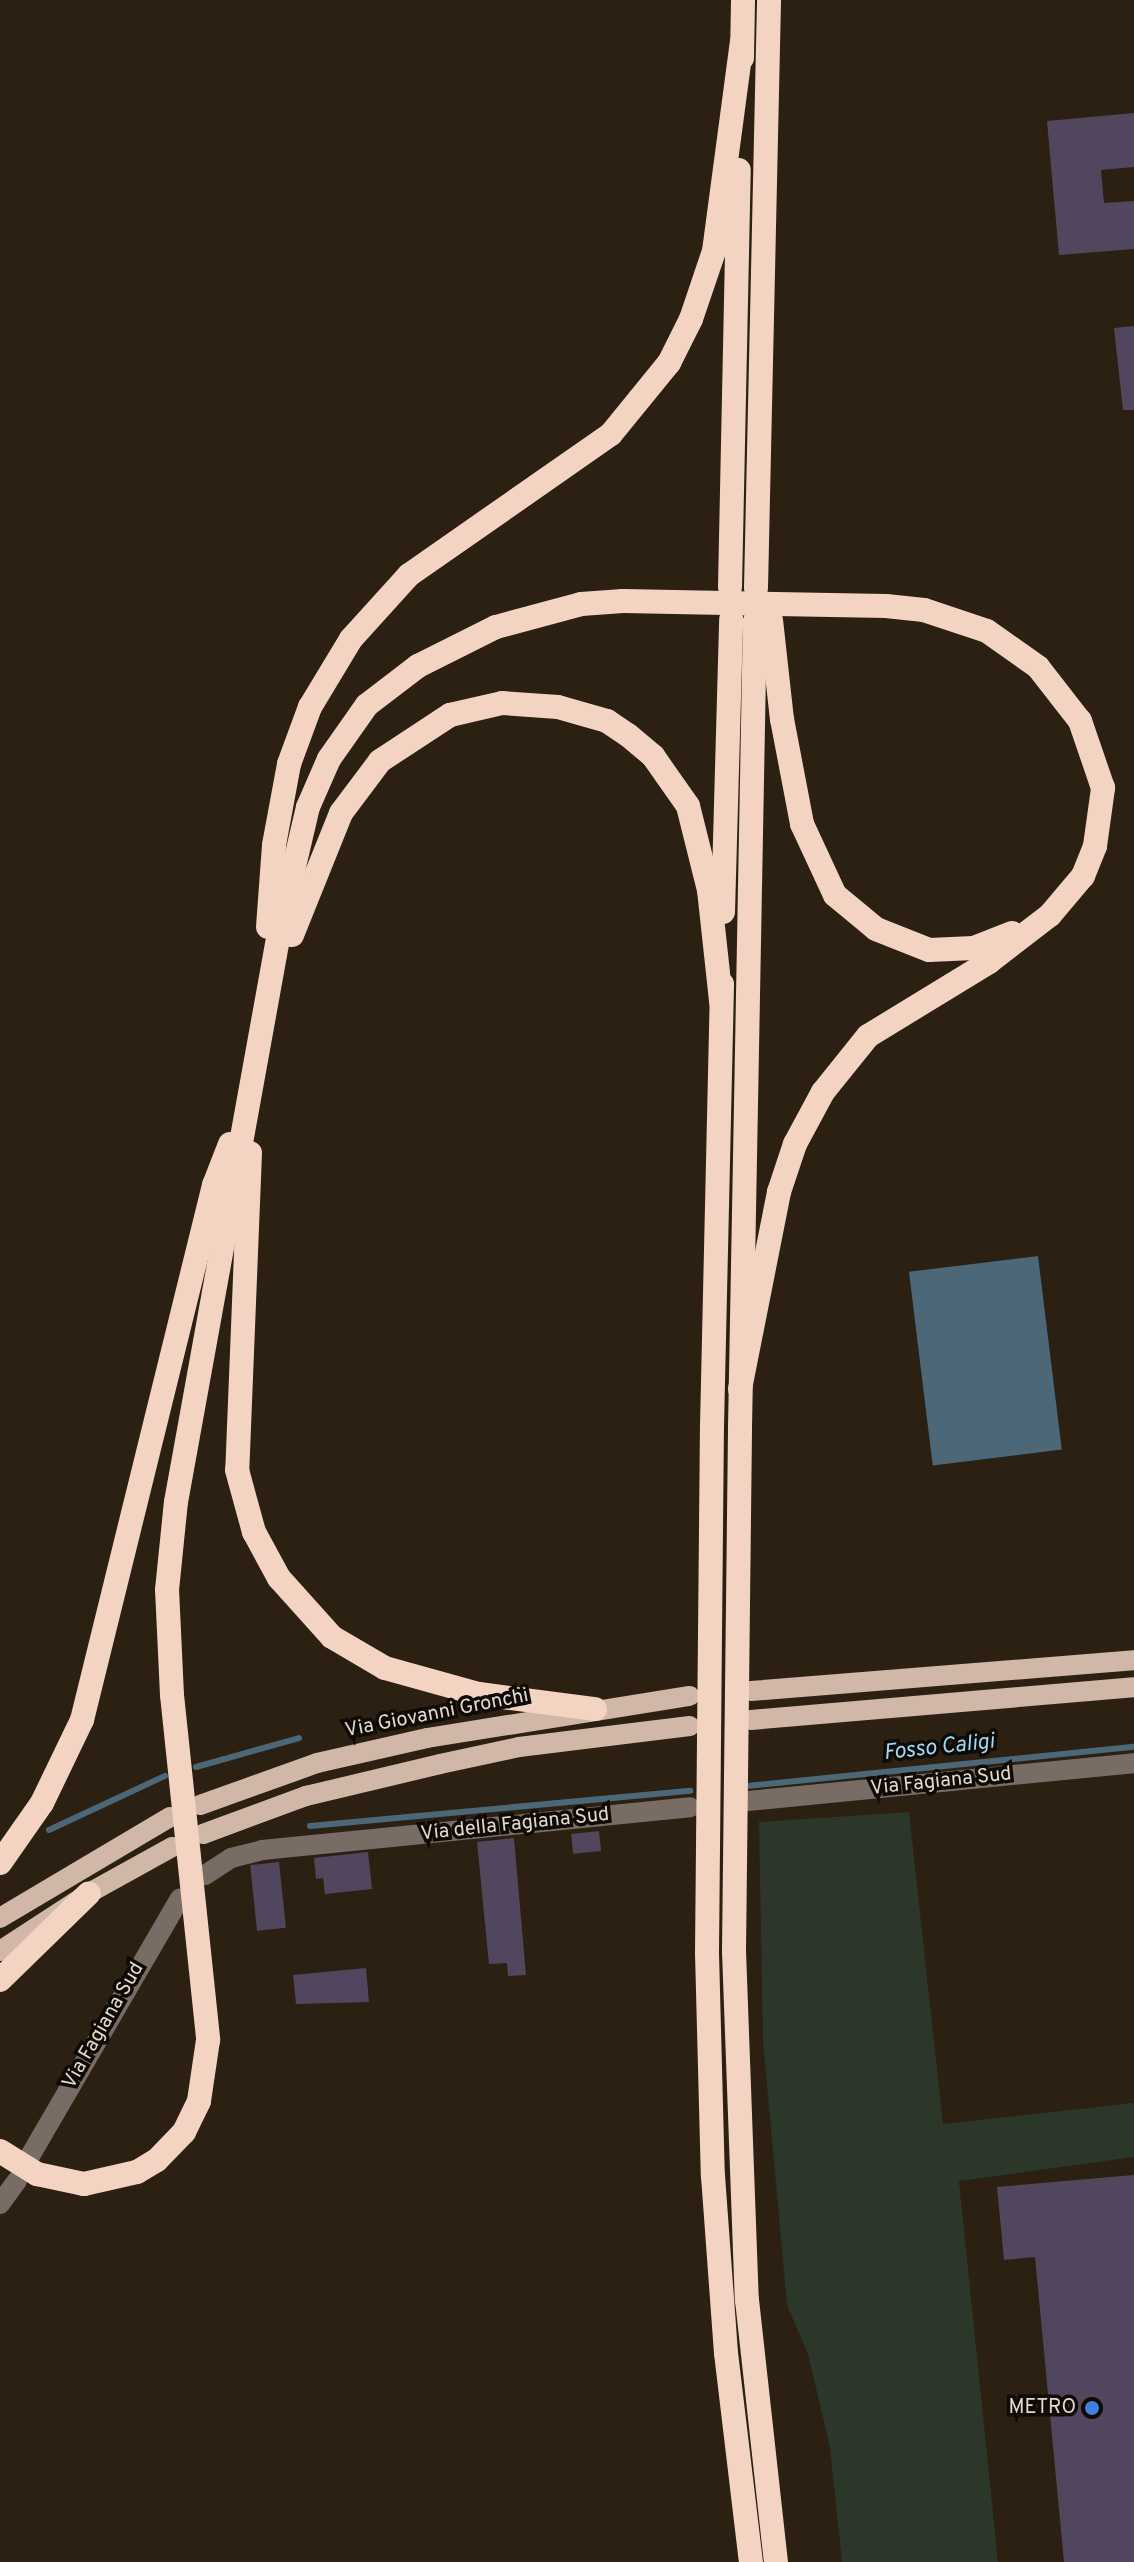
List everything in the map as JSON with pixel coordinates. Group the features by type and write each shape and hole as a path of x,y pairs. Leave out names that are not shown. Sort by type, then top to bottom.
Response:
{"highway":[{"path":"730,587 743,0"},
{"path":"762,588 757,528 769,0"},
{"path":"269,997 267,930 274,845 289,764 310,707 351,639 388,595 431,558 611,434 669,363 691,319 714,251 742,42"},
{"path":"12,2158 37,2174 84,2184 124,2178 157,2160 184,2132 199,2101 208,2040 166,1615 171,1543 249,1098 302,830 329,759 355,720 390,685 457,644 496,627 557,609 623,601 886,606 924,610 987,631 1038,667 1068,702 1089,740 1100,775 1103,805 1095,846 1083,876 1050,915 989,962 868,1036 823,1092 795,1144 779,1192 740,1389"},
{"path":"752,620 809,846 835,895 876,929 929,950 974,948 1050,915"},
{"path":"751,2562 725,2338 713,2176 707,1953 712,1426 721,1001 752,620"},
{"path":"752,620 734,1951 747,2300 776,2562"},
{"path":"269,997 327,843 358,788 380,761 427,727 450,715 502,703 558,707 607,721 653,756 673,779 698,833 721,1001"},
{"path":"249,1098 250,1191 236,1442 244,1504 268,1559 310,1616 370,1661 479,1694 595,1709"},
{"path":"0,1863 42,1803 82,1720 214,1185 249,1098"},
{"path":"0,1980 89,1893"}],"main road":[{"path":"751,1691 1134,1660"},
{"path":"751,1720 1134,1687"},
{"name":"Via Giovanni Gronchi","path":"200,1805 317,1763 595,1709 690,1696"},
{"path":"203,1834 306,1796 440,1764 519,1747 690,1726"},
{"path":"0,1918 170,1817"},
{"path":"0,1951 89,1893 172,1847"}],"street":[{"name":"Via Fagiana Sud","path":"748,1801 1134,1763"},
{"name":"Via della Fagiana Sud","path":"205,1875 231,1858 341,1843 690,1807"},
{"name":"Via Fagiana Sud","path":"0,2204 12,2158 180,1898"}],"green space":[{"path":"909,1812 943,2124 1134,2103 1134,2157 959,2181 998,2562 842,2562 830,2448 808,2354 787,2305 763,2041 759,1822"}],"water":[{"path":"1038,1256 1062,1450 933,1465 909,1272"}],"building":[{"path":"1134,113 1134,167 1101,170 1104,203 1134,201 1134,249 1059,255 1047,121"},
{"path":"1134,326 1134,410 1123,410 1114,328"},
{"path":"599,1831 601,1851 573,1854 571,1834"},
{"path":"514,1838 526,1975 508,1976 507,1963 489,1964 477,1842"},
{"path":"368,1852 372,1889 325,1894 323,1878 316,1879 314,1858"},
{"path":"279,1862 286,1928 257,1931 250,1865"},
{"path":"366,1968 369,2002 296,2004 293,1975"},
{"name":"METRO","path":"1134,2175 1134,2562 1064,2562 1035,2257 1004,2260 997,2187"}],"waterway":[{"name":"Fosso Caligi","path":"196,1767 299,1738"},
{"name":"Fosso Caligi","path":"747,1786 1134,1747"},
{"name":"Fosso Caligi","path":"49,1830 165,1776"},
{"name":"Fosso Caligi","path":"310,1826 690,1791"}],"place":[{"name":"METRO","path":"1092,2408"}]}
